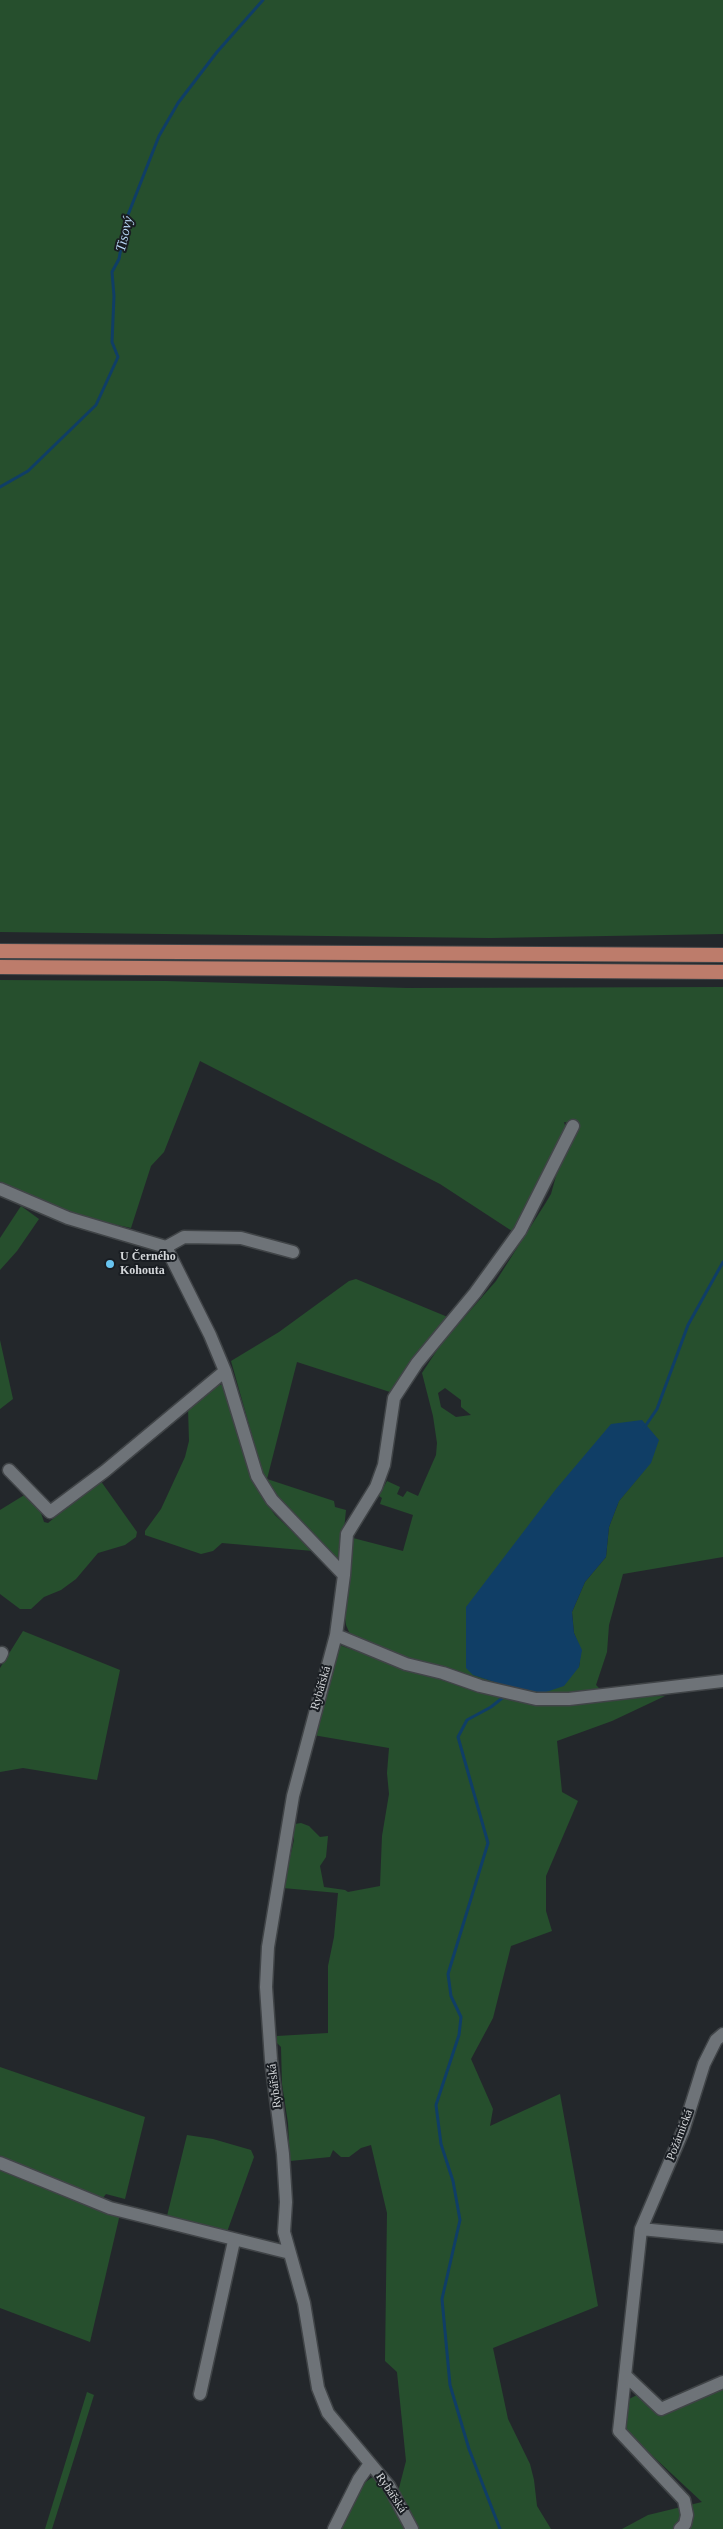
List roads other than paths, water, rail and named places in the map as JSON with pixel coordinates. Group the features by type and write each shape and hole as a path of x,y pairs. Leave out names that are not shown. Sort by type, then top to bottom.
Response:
{"highway":[{"path":"0,951 723,955"},
{"path":"0,967 723,972"}],"street":[{"name":"Rybářská","path":"412,2529 389,2486 369,2465 328,2413 318,2388 304,2303 284,2232 286,2202 283,2154 271,2060 266,1987 268,1947 293,1796 336,1635 344,1576 347,1534 376,1487 384,1465 394,1398 417,1363 475,1293 520,1231 573,1126"},
{"path":"0,1189 68,1218 166,1247 210,1335 225,1371 257,1476 272,1500 344,1576"},
{"path":"166,1247 184,1236 241,1238 293,1252"},
{"path":"9,1470 50,1512 105,1470 225,1371"},
{"path":"336,1635 406,1664 443,1673 480,1686 536,1699 569,1699 723,1681"},
{"name":"Požárnická","path":"680,2529 685,2524 687,2507 676,2491 619,2431 641,2229 683,2131 704,2064 720,2037"},
{"path":"0,2163 110,2208 234,2241 290,2253"},
{"path":"641,2229 723,2237"},
{"path":"200,2394 234,2241"},
{"path":"625,2375 661,2409 723,2382"},
{"path":"334,2529 359,2479 369,2465"}],"water":[{"path":"642,1420 659,1440 651,1463 619,1501 609,1527 606,1557 585,1582 572,1612 574,1633 582,1650 579,1667 564,1686 543,1693 510,1687 473,1675 466,1668 466,1607 556,1489 611,1424"}],"waterway":[{"name":"Tisový","path":"0,487 28,471 96,405 118,357 112,342 114,296 112,272 119,259 126,220 159,136 178,103 217,52 263,0"},
{"path":"644,1428 657,1409 688,1325 723,1262"},
{"path":"500,2529 469,2449 450,2385 442,2299 460,2220 453,2181 441,2144 436,2105 459,2035 461,2017 451,1996 448,1974 488,1843 458,1737 467,1720 491,1707 506,1695"}],"place":[{"name":"U Černého Kohouta","path":"110,1264"}]}
